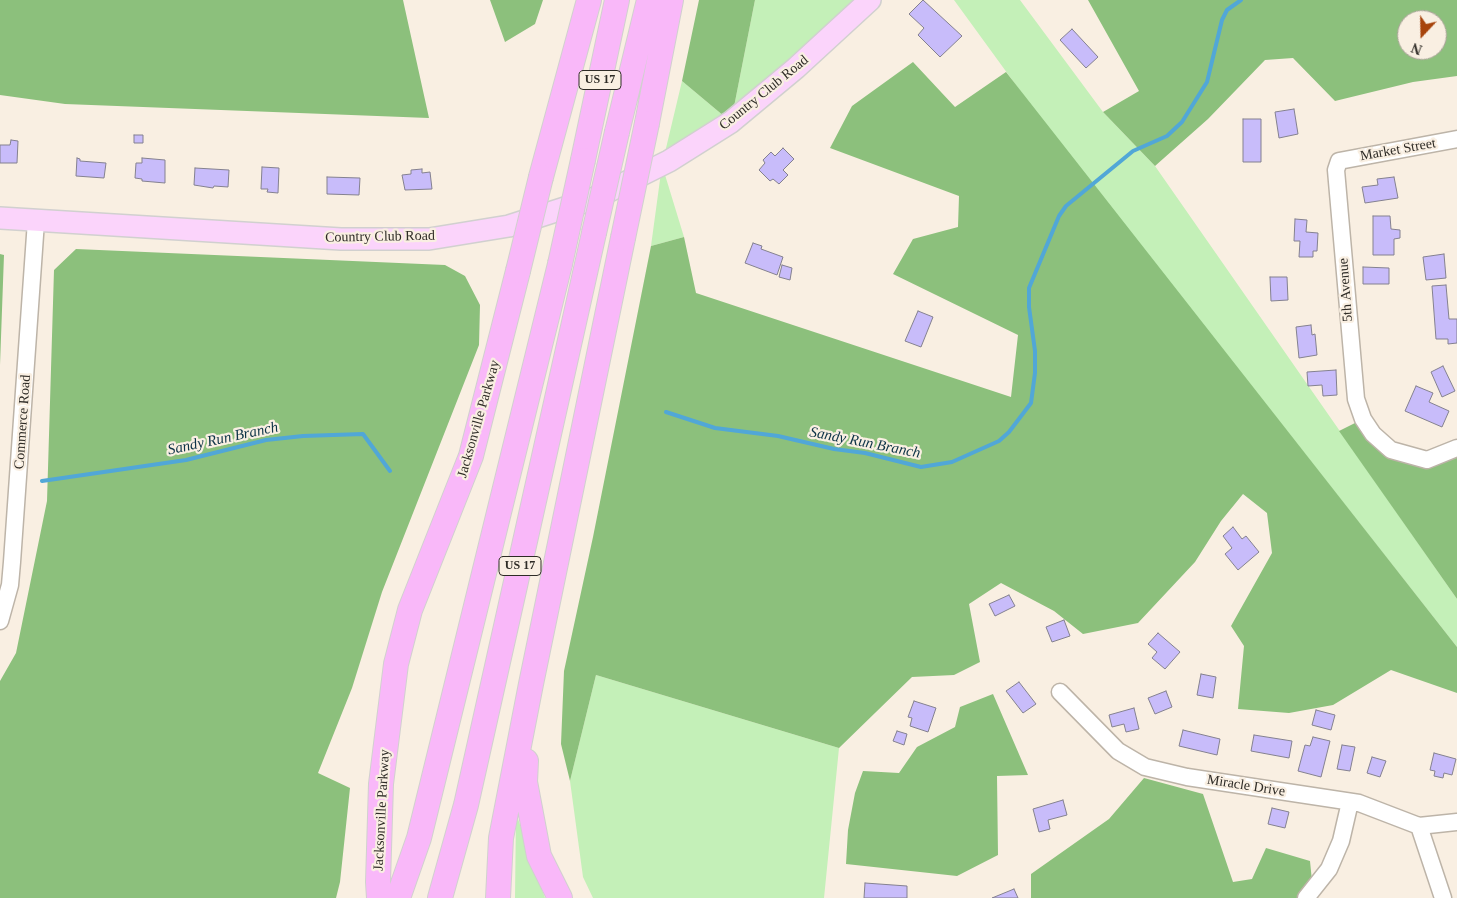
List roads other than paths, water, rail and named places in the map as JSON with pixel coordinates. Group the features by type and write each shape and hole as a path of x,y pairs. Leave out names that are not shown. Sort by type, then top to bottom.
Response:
{"highway":[{"name":"Jacksonville Parkway","path":"378,890 382,784 396,664 410,610 471,456 541,177 589,0"},
{"name":"US 17","path":"398,898 419,838 560,264 617,0"},
{"name":"US 17","path":"440,898 473,777 594,233 649,0"},
{"path":"498,898 501,838 671,0"},
{"path":"531,684 525,782 539,856 560,898"}],"main road":[{"name":"Country Club Road","path":"0,218 341,239 429,239 509,226 593,199 669,162 724,127 796,68 870,0"}],"street":[{"name":"Market Street","path":"1339,161 1457,139"},
{"name":"5th Avenue","path":"1339,161 1336,170 1356,399 1363,418 1373,434 1391,450 1427,460 1457,448"},
{"name":"Commerce Road","path":"0,621 10,585 36,221"},
{"name":"Miracle Drive","path":"1060,692 1118,751 1144,767 1187,777 1350,802 1419,826 1457,822"},
{"path":"1306,898 1329,869 1341,841 1350,802"},
{"path":"1419,826 1443,898"}],"waterway":[{"name":"Sandy Run Branch","path":"666,412 715,428 778,436 834,449 865,453 921,467 952,462 999,441 1009,432 1031,403 1035,373 1035,351 1029,307 1029,288 1059,216 1066,206 1133,151 1167,136 1182,122 1207,82 1222,20 1227,10 1241,0"},
{"name":"Sandy Run Branch","path":"42,481 186,460 266,440 303,436 363,434 390,471"}]}
